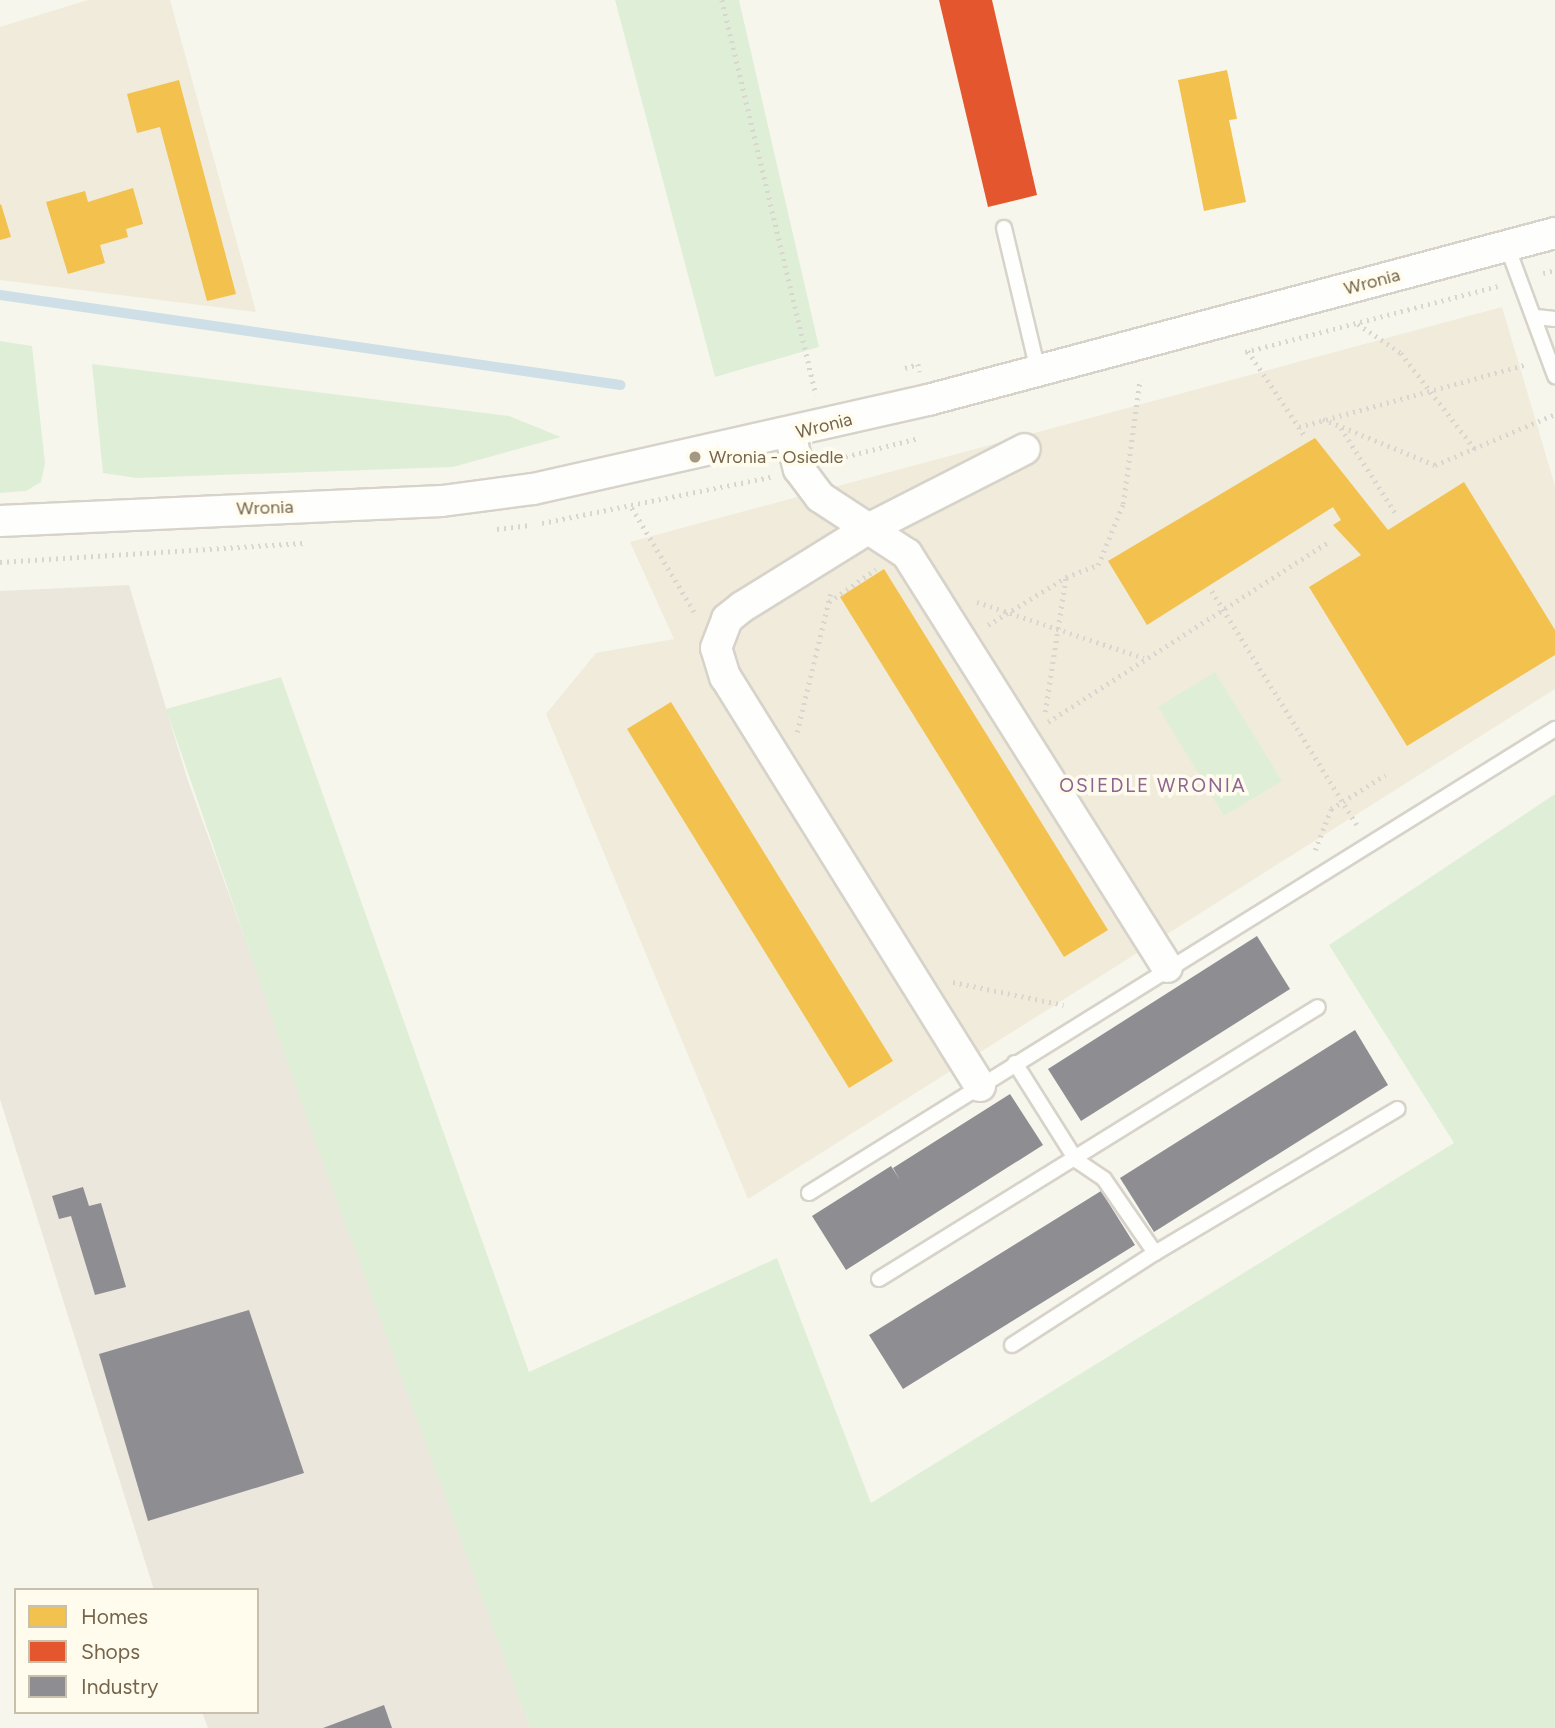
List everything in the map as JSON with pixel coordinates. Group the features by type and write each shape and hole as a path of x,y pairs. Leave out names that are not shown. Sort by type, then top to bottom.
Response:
{"street":[{"name":"Wronia","path":"0,521 442,501 533,489 823,426 1555,233"},
{"path":"790,434 806,482 866,530 907,554 1167,967"},
{"path":"980,1086 725,677 716,648 727,619 829,553 866,530 1025,449"}],"lane":[{"path":"1003,228 1038,371"},
{"path":"1507,246 1536,317 1555,376"},
{"path":"1536,317 1555,319"},
{"path":"809,1193 1167,967 1555,729"},
{"path":"879,1279 1076,1160 1318,1007"},
{"path":"1015,1063 1076,1160 1104,1179 1155,1253"},
{"path":"1012,1345 1155,1253 1398,1109"}],"path":[{"path":"722,0 823,426"},
{"path":"1358,324 1401,353 1475,449"},
{"path":"1248,351 1305,436"},
{"path":"1299,427 1549,358"},
{"path":"963,643 1066,577 1098,565 1123,504 1140,379"},
{"path":"1323,419 1435,466 1555,414"},
{"path":"1340,427 1395,512"},
{"path":"632,508 716,648"},
{"path":"1066,577 1062,629 1042,726 1331,540"},
{"path":"772,752 792,742 797,732 830,602 835,567 829,553"},
{"path":"830,602 883,565"},
{"path":"1212,591 1368,844"},
{"path":"973,601 1144,658"},
{"path":"1313,855 1331,809 1385,775"},
{"path":"911,974 1068,1006 1079,1000"}],"shaded area":[{"path":"88,0 170,0 256,312 0,280 0,27"},
{"path":"1502,307 1555,486 1555,689 748,1199 546,714 596,653 674,639 630,542"},
{"path":"129,585 187,778 530,1728 208,1728 203,1714 259,1714 259,1588 153,1588 0,1099 0,591"}],"green space":[{"path":"615,0 739,0 819,347 715,377"},
{"path":"0,341 32,346 45,463 41,482 26,491 0,493"},
{"path":"92,364 509,416 561,437 453,467 136,478 103,473"},
{"path":"1215,672 1282,781 1224,816 1158,707"},
{"path":"281,677 529,1372 777,1258 871,1503 1454,1143 1329,945 1555,794 1555,1728 530,1728 304,1110 166,709"}],"building: Homes":[{"path":"1227,70 1237,119 1229,120 1246,202 1204,211 1178,80"},
{"path":"179,80 236,294 207,301 160,127 137,133 127,94"},
{"path":"133,188 143,224 126,229 128,237 100,245 105,263 68,274 46,202 85,191 88,202"},
{"path":"0,205 11,237 0,240"},
{"path":"1315,438 1388,530 1464,482 1555,630 1555,655 1407,746 1309,587 1361,555 1333,525 1341,520 1333,507 1147,625 1108,561"},
{"path":"884,569 1108,930 1064,957 840,597"},
{"path":"671,702 893,1061 849,1088 627,729"}],"building: Shops":[{"path":"939,0 992,0 1037,195 988,207"}],"building: Industry":[{"path":"1257,936 1290,989 1081,1121 1048,1069"},
{"path":"1355,1030 1388,1085 1154,1232 1120,1178"},
{"path":"1010,1094 1043,1145 846,1270 812,1216 891,1166 900,1180 893,1168"},
{"path":"83,1187 89,1206 101,1203 126,1287 95,1295 71,1216 59,1219 52,1196"},
{"path":"1101,1191 1135,1245 903,1389 869,1335"},
{"path":"249,1310 304,1473 148,1521 99,1354"},
{"path":"384,1705 392,1728 323,1728"}],"waterway":[{"path":"0,295 621,385"}],"place":[{"name":"Wronia - Osiedle","path":"695,457"}],"district":[{"name":"OSIEDLE WRONIA","path":"1153,786"}]}
